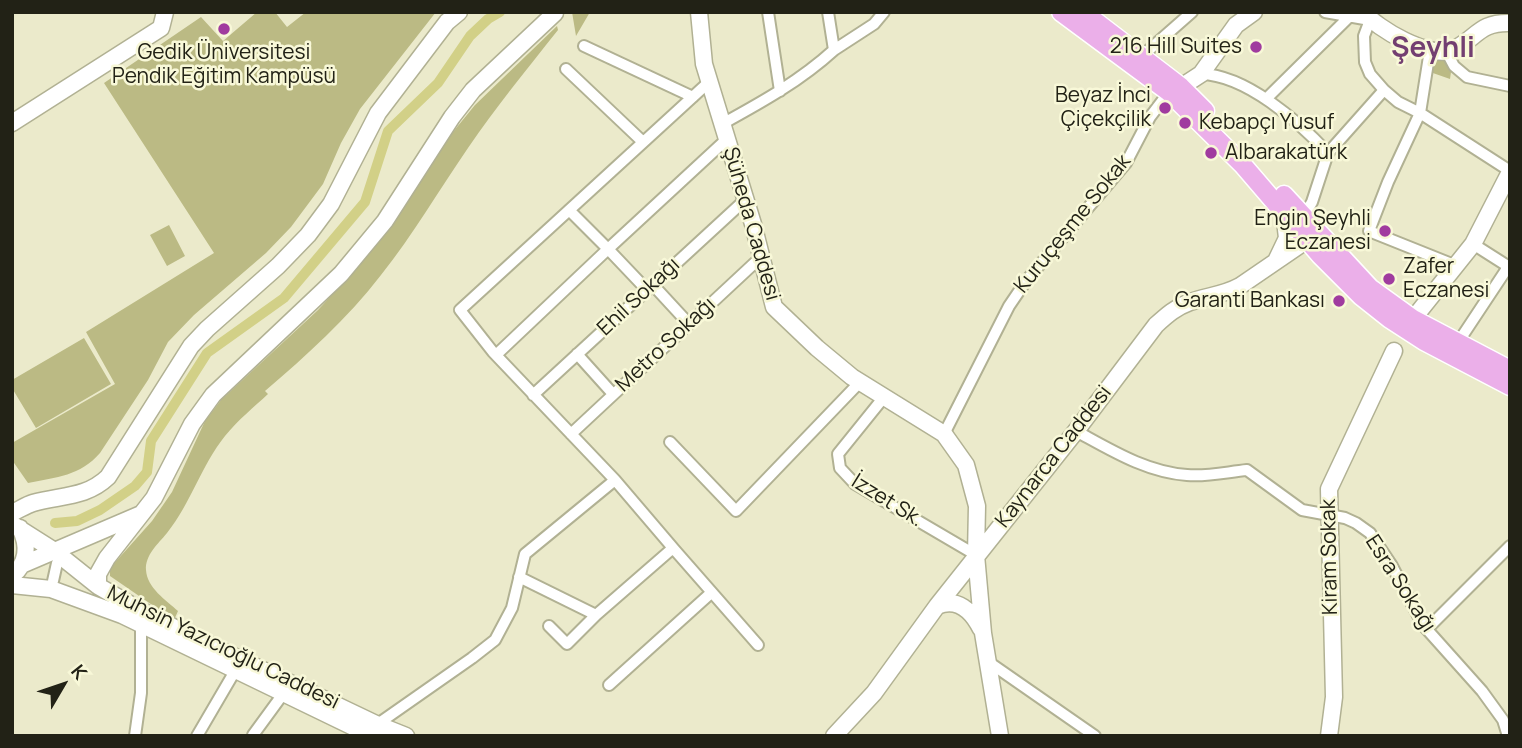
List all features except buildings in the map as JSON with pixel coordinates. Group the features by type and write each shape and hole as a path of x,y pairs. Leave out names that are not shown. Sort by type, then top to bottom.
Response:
{"main road":[{"path":"1062,12 1175,89 1362,296 1390,319 1424,341 1510,386"},
{"path":"1083,12 1142,57 1304,216 1315,243 1413,319 1510,370"}],"street":[{"path":"12,123 161,28 165,12"},
{"path":"12,513 33,503 81,494 97,487 108,477 191,346 308,235 331,204 378,113 447,22 458,12"},
{"path":"535,12 541,15 556,13"},
{"name":"Şüheda Caddesi","path":"699,12 704,64 774,307 817,348 860,382 944,434 961,455 977,506 976,555 983,633 1000,736"},
{"path":"768,12 780,91"},
{"path":"828,12 834,50"},
{"path":"496,355 608,249 724,132 815,67 834,50 874,24 884,12"},
{"path":"1142,57 1192,12"},
{"path":"1175,89 1201,74 1236,25 1254,12"},
{"path":"1325,12 1361,16 1413,44 1438,50 1459,72 1467,76 1510,86"},
{"path":"99,586 98,574 107,558 162,484 192,424 213,395 341,274 385,221 452,117 473,90 556,13"},
{"path":"1265,99 1361,16"},
{"path":"1361,16 1365,62 1370,74 1384,90 1398,102 1420,113 1510,171 1473,244 1413,319"},
{"path":"1454,265 1369,231 1420,113 1438,50 1489,18 1510,23"},
{"path":"584,46 693,97"},
{"path":"566,69 643,142"},
{"path":"1201,74 1214,74 1229,79 1265,99 1309,132 1328,153"},
{"path":"709,82 460,310 496,355 615,480 758,645"},
{"name":"Kuruçeşme Sokak","path":"944,434 1009,306 1026,281 1126,163 1150,117 1175,89"},
{"path":"1304,216 1312,202 1328,153 1384,90"},
{"name":"Ehil Sokağı","path":"533,395 745,200"},
{"path":"569,210 689,324"},
{"path":"1275,263 1287,238 1284,212"},
{"name":"Kaynarca Caddesi","path":"834,736 874,693 976,555 1076,431 1156,325 1172,311 1190,302 1228,293 1275,263 1315,243"},
{"path":"1457,344 1506,270 1506,265 1473,244"},
{"name":"Metro Sokağı","path":"571,434 761,257"},
{"path":"1390,319 1394,351 1424,341"},
{"name":"Kiram Sokak","path":"1329,736 1334,697 1329,489 1394,351"},
{"path":"577,354 613,394"},
{"path":"670,442 736,511 860,382"},
{"name":"İzzet Sk.","path":"884,397 838,454 842,472 869,493 976,555"},
{"name":"Esra Sokağı","path":"1076,431 1157,471 1189,475 1247,470 1303,510 1356,523 1370,533 1427,629 1482,691 1503,720 1508,736"},
{"path":"370,732 495,640 512,608 525,554 615,480"},
{"path":"12,576 24,564 55,556 143,513"},
{"path":"16,526 26,546 24,564"},
{"name":"Muhsin Yazıcıoğlu Caddesi","path":"16,526 99,586 370,732"},
{"path":"1427,629 1510,546"},
{"path":"549,626 567,644 673,548"},
{"path":"53,580 55,556"},
{"path":"519,577 596,615"},
{"name":"Muhsin Yazıcıoğlu Caddesi","path":"12,585 51,589 122,615 283,694 370,732 406,736"},
{"path":"609,685 711,593"},
{"path":"937,606 951,603 965,608 975,618 983,633"},
{"path":"135,736 141,693 141,625"},
{"path":"990,663 1095,736"},
{"path":"197,736 235,671"},
{"path":"253,735 283,694"}],"shaded area":[{"path":"257,12 275,12 287,27 306,12 436,12 360,109 323,184 291,227 168,342 148,380 100,453 76,471 28,483 12,460 12,443 115,384 86,332 214,253 104,83 201,17 223,41"},
{"path":"572,12 590,12 576,36"},
{"path":"557,26 558,30 457,164 393,260 326,336 265,391 268,394 225,436 209,460 183,509 153,550 146,565 147,576 153,588 178,611 174,620 110,576 110,568 152,521 172,492 205,421 221,400 318,310 360,264 475,105"},
{"path":"1434,54 1441,56 1451,72 1450,79 1430,72"},
{"path":"169,225 185,256 167,266 150,235"},
{"path":"84,338 111,384 36,428 12,388 12,380"}],"waterway":[{"path":"55,523 77,521 100,510 135,486 147,472 151,441 207,353 284,298 365,202 388,131 438,83 470,36 500,12"}],"place":[{"name":"Gedik Üniversitesi Pendik Eğitim Kampüsü","path":"224,29"},
{"name":"216 Hill Suites","path":"1256,47"},
{"name":"Beyaz İnci Çiçekçilik","path":"1165,108"},
{"name":"Kebapçı Yusuf","path":"1185,123"},
{"name":"Albarakatürk","path":"1211,153"},
{"name":"Engin Şeyhli Eczanesi","path":"1385,231"},
{"name":"Zafer Eczanesi","path":"1389,279"},
{"name":"Garanti Bankası","path":"1339,301"}],"district":[{"name":"Şeyhli","path":"1433,49"}]}
